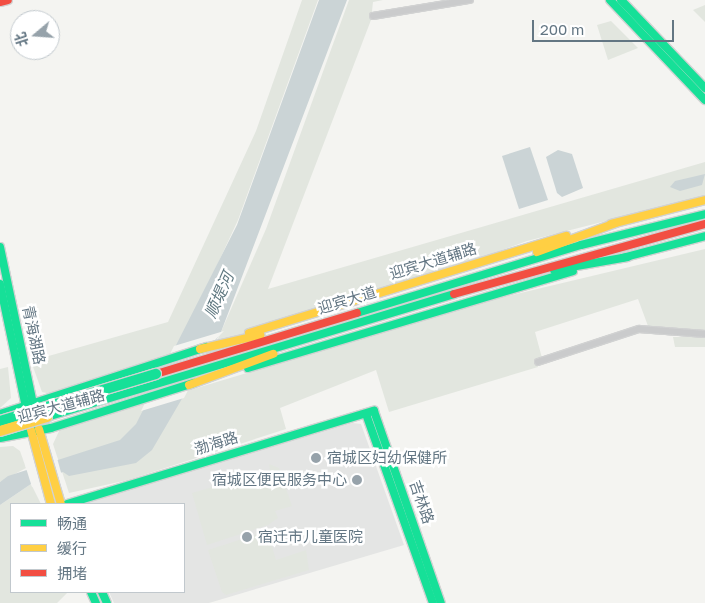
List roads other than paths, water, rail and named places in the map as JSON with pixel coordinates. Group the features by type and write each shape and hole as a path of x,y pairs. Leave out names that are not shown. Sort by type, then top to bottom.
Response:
{"main road":[{"path":"0,2 8,0"},
{"path":"610,0 705,100"},
{"path":"621,0 705,88"},
{"name":"迎宾大道辅路","path":"0,414 156,363 616,223 705,200"},
{"name":"迎宾大道","path":"0,421 433,290 705,214"},
{"path":"433,290 616,223"},
{"name":"迎宾大道","path":"0,431 409,307 705,224"},
{"name":"迎宾大道辅路","path":"0,438 35,430 705,236"},
{"name":"青海湖路","path":"0,247 29,404"},
{"path":"420,304 628,257"},
{"name":"青海湖路","path":"0,284 40,454 51,489"},
{"path":"193,383 409,307"},
{"path":"220,344 339,318"},
{"name":"渤海路","path":"70,503 370,412"},
{"name":"吉林路","path":"370,412 432,603"},
{"name":"吉林路","path":"370,412 441,603"},
{"path":"51,489 51,503"},
{"path":"51,489 60,503"}],"street":[{"path":"372,16 470,0"},
{"path":"538,362 639,329 705,334"}],"water":[{"name":"顺堤河","path":"319,0 347,0 221,332 152,450 136,463 69,476 63,472 31,484 0,505 0,482 8,476 120,440 136,424 237,225"},
{"path":"530,147 548,200 519,209 502,156"},
{"path":"558,150 572,154 583,188 562,197 557,193 546,157"},
{"path":"705,174 702,185 680,191 670,187 675,181"}],"place":[{"name":"宿城区妇幼保健所","path":"316,458"},
{"name":"宿城区便民服务中心","path":"357,480"},
{"name":"宿迁市儿童医院","path":"247,537"}]}
